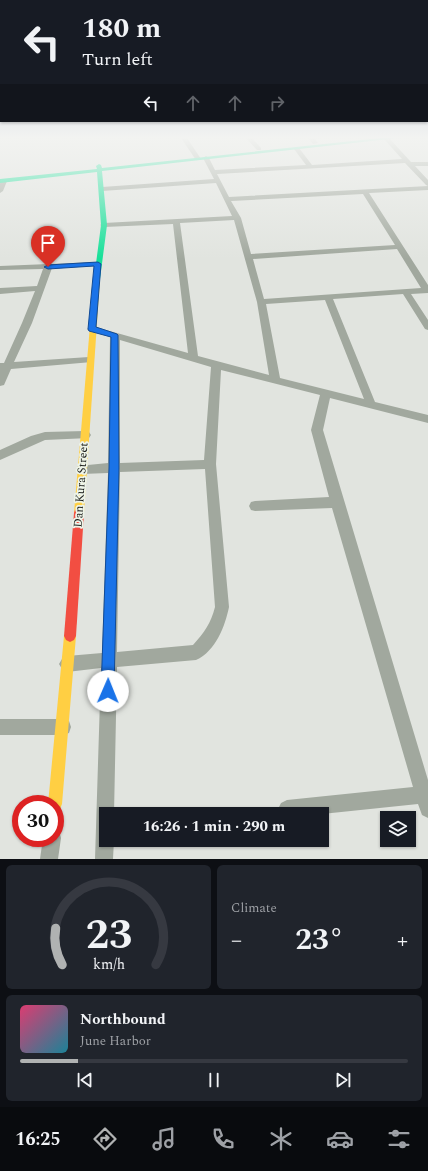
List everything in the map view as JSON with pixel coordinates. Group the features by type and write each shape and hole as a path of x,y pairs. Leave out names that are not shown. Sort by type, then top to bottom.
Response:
{"street":[{"path":"0,191 1,180 17,178"},
{"name":"Dan Kura Street","path":"56,795 63,727 85,435 89,360 98,264 104,224 101,178"},
{"path":"215,178 236,218 262,302 275,380"},
{"path":"102,189 217,181"},
{"path":"226,199 428,188"},
{"path":"262,302 428,290 366,192"},
{"path":"104,224 236,218"},
{"path":"176,221 193,358"},
{"path":"247,257 400,247"},
{"path":"0,268 98,264"},
{"path":"0,382 4,366 27,323 48,267"},
{"path":"0,291 41,288"},
{"path":"406,292 428,327"},
{"path":"328,297 371,404"},
{"path":"92,329 216,365 428,419"},
{"path":"104,859 114,468 114,335"},
{"path":"4,366 89,360"},
{"path":"67,664 196,652 209,639 219,624 222,607 210,464 216,365"},
{"path":"326,393 317,430 426,802 327,807"},
{"path":"0,455 45,436 85,435"},
{"path":"82,469 210,464"},
{"path":"254,506 337,502"},
{"path":"0,726 63,727"},
{"path":"49,859 51,847"}],"traffic: fast":[{"path":"0,181 27,178"},
{"path":"97,279 104,225 100,178"}],"traffic: slow":[{"path":"79,513 97,279"},
{"path":"56,795 70,636"}],"traffic: jam":[{"path":"70,636 79,513"}],"route":[{"path":"48,267 98,264 92,329 114,335 114,468 108,691"}]}
